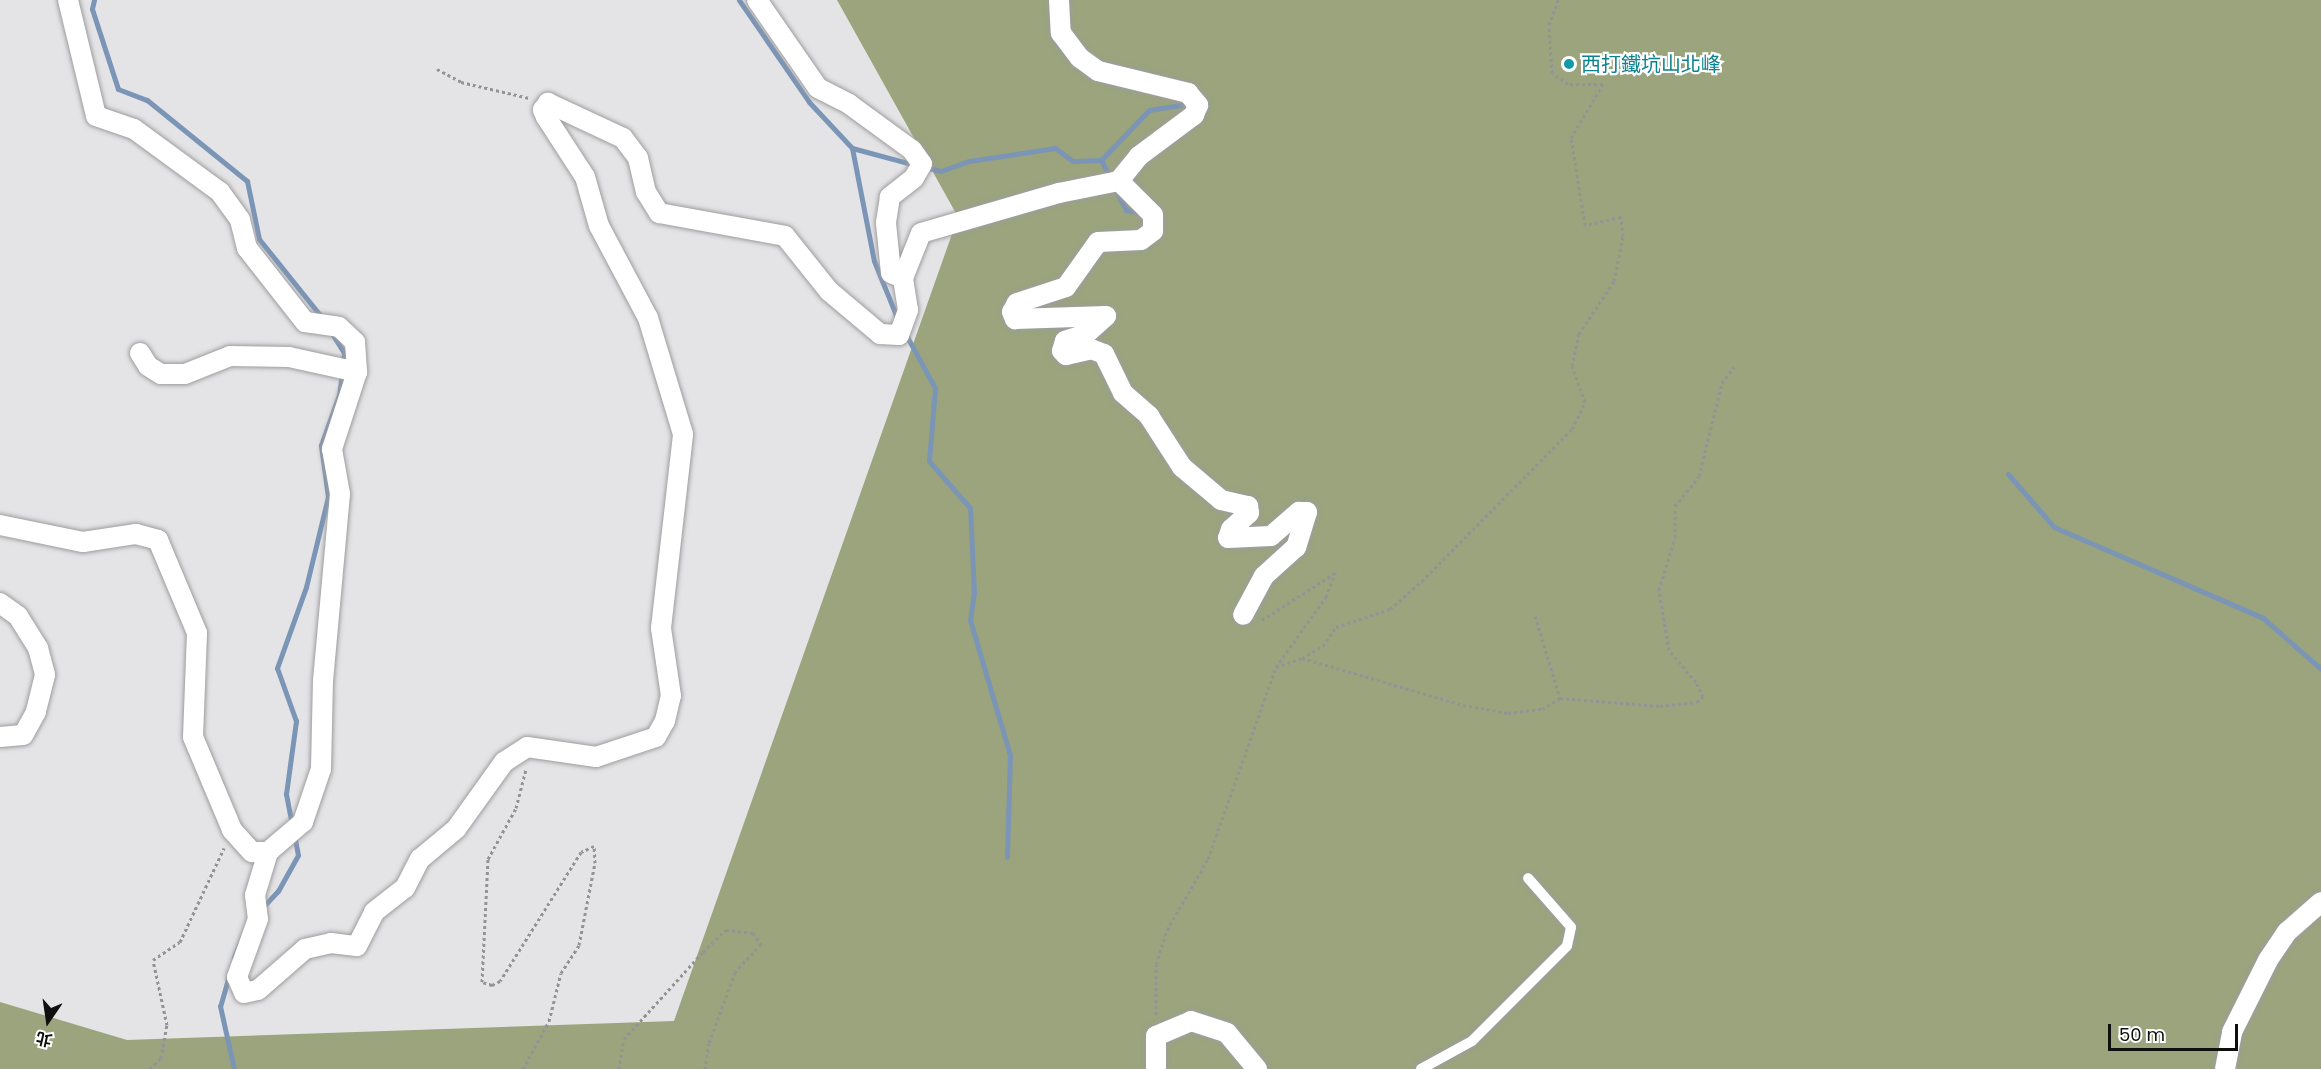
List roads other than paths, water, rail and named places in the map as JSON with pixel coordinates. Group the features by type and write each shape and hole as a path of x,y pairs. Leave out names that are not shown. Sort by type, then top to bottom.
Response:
{"street":[{"path":"68,0 96,116 134,129 220,192 240,220 247,248 305,322 339,327 355,342 357,372 332,449 340,494 326,635 321,769 303,822 268,852 255,895 258,920 237,977 244,993 258,990 305,949 331,943 357,946 374,912 405,888 420,859 456,829 504,762 527,747 596,757 656,737 665,721 670,696 661,628 683,434 648,318 599,226 585,177 546,117 543,110 548,103 623,138 638,158 646,192 659,213 785,236 829,291 880,334 899,335 908,309 903,278 921,233 941,224 1119,181 1139,156 1194,115 1198,105 1188,93 1098,71 1080,58 1061,33 1059,0"},
{"path":"757,0 818,88 858,110 912,150 922,164 914,178 890,197 886,223 891,273 903,278"},
{"path":"1119,181 1153,215 1153,231 1141,240 1098,242 1066,287 1017,303 1012,312 1015,319 1106,316 1086,334 1065,340 1062,351 1066,355 1091,349 1104,354 1123,393 1149,416 1182,467 1221,500 1248,506 1249,513 1231,529 1228,538 1271,536 1299,512 1307,512 1296,547 1263,576 1243,615"},
{"path":"140,353 148,366 161,374 185,374 230,356 289,357 357,372"},
{"path":"0,525 83,542 136,534 158,540 197,633 193,737 232,830 252,852 268,852"},
{"path":"0,603 18,616 38,648 45,675 36,712 22,735 0,737"},
{"path":"2225,1069 2232,1032 2268,960 2287,932 2321,902"},
{"path":"1156,1069 1156,1036 1191,1021 1227,1033 1257,1069"}],"lane":[{"path":"1421,1069 1472,1041 1567,946 1571,927 1528,878"}],"waterway":[{"path":"94,0 92,9 118,89 147,100 247,181 259,239 323,319"},
{"path":"739,0 809,102 852,148 874,261 898,320"},
{"path":"924,167 941,171 969,161 1055,148 1073,161 1101,160 1149,110 1181,105"},
{"path":"852,148 915,165"},
{"path":"1101,160 1110,178"},
{"path":"1115,189 1126,210 1139,212"},
{"path":"331,332 344,353 343,364"},
{"path":"905,333 935,388 929,461 970,508 974,592 970,620 1010,755 1007,857"},
{"path":"292,825 286,794 296,721 277,668 306,587 328,497 321,445 339,395 342,373"},
{"path":"2008,474 2054,527 2263,618 2321,669"},
{"path":"261,909 278,891 298,855 294,834"},
{"path":"234,957 249,922"},
{"path":"230,972 220,1006 234,1069"}],"place":[{"name":"西打鐵坑山北峰","path":"1569,64"}]}
